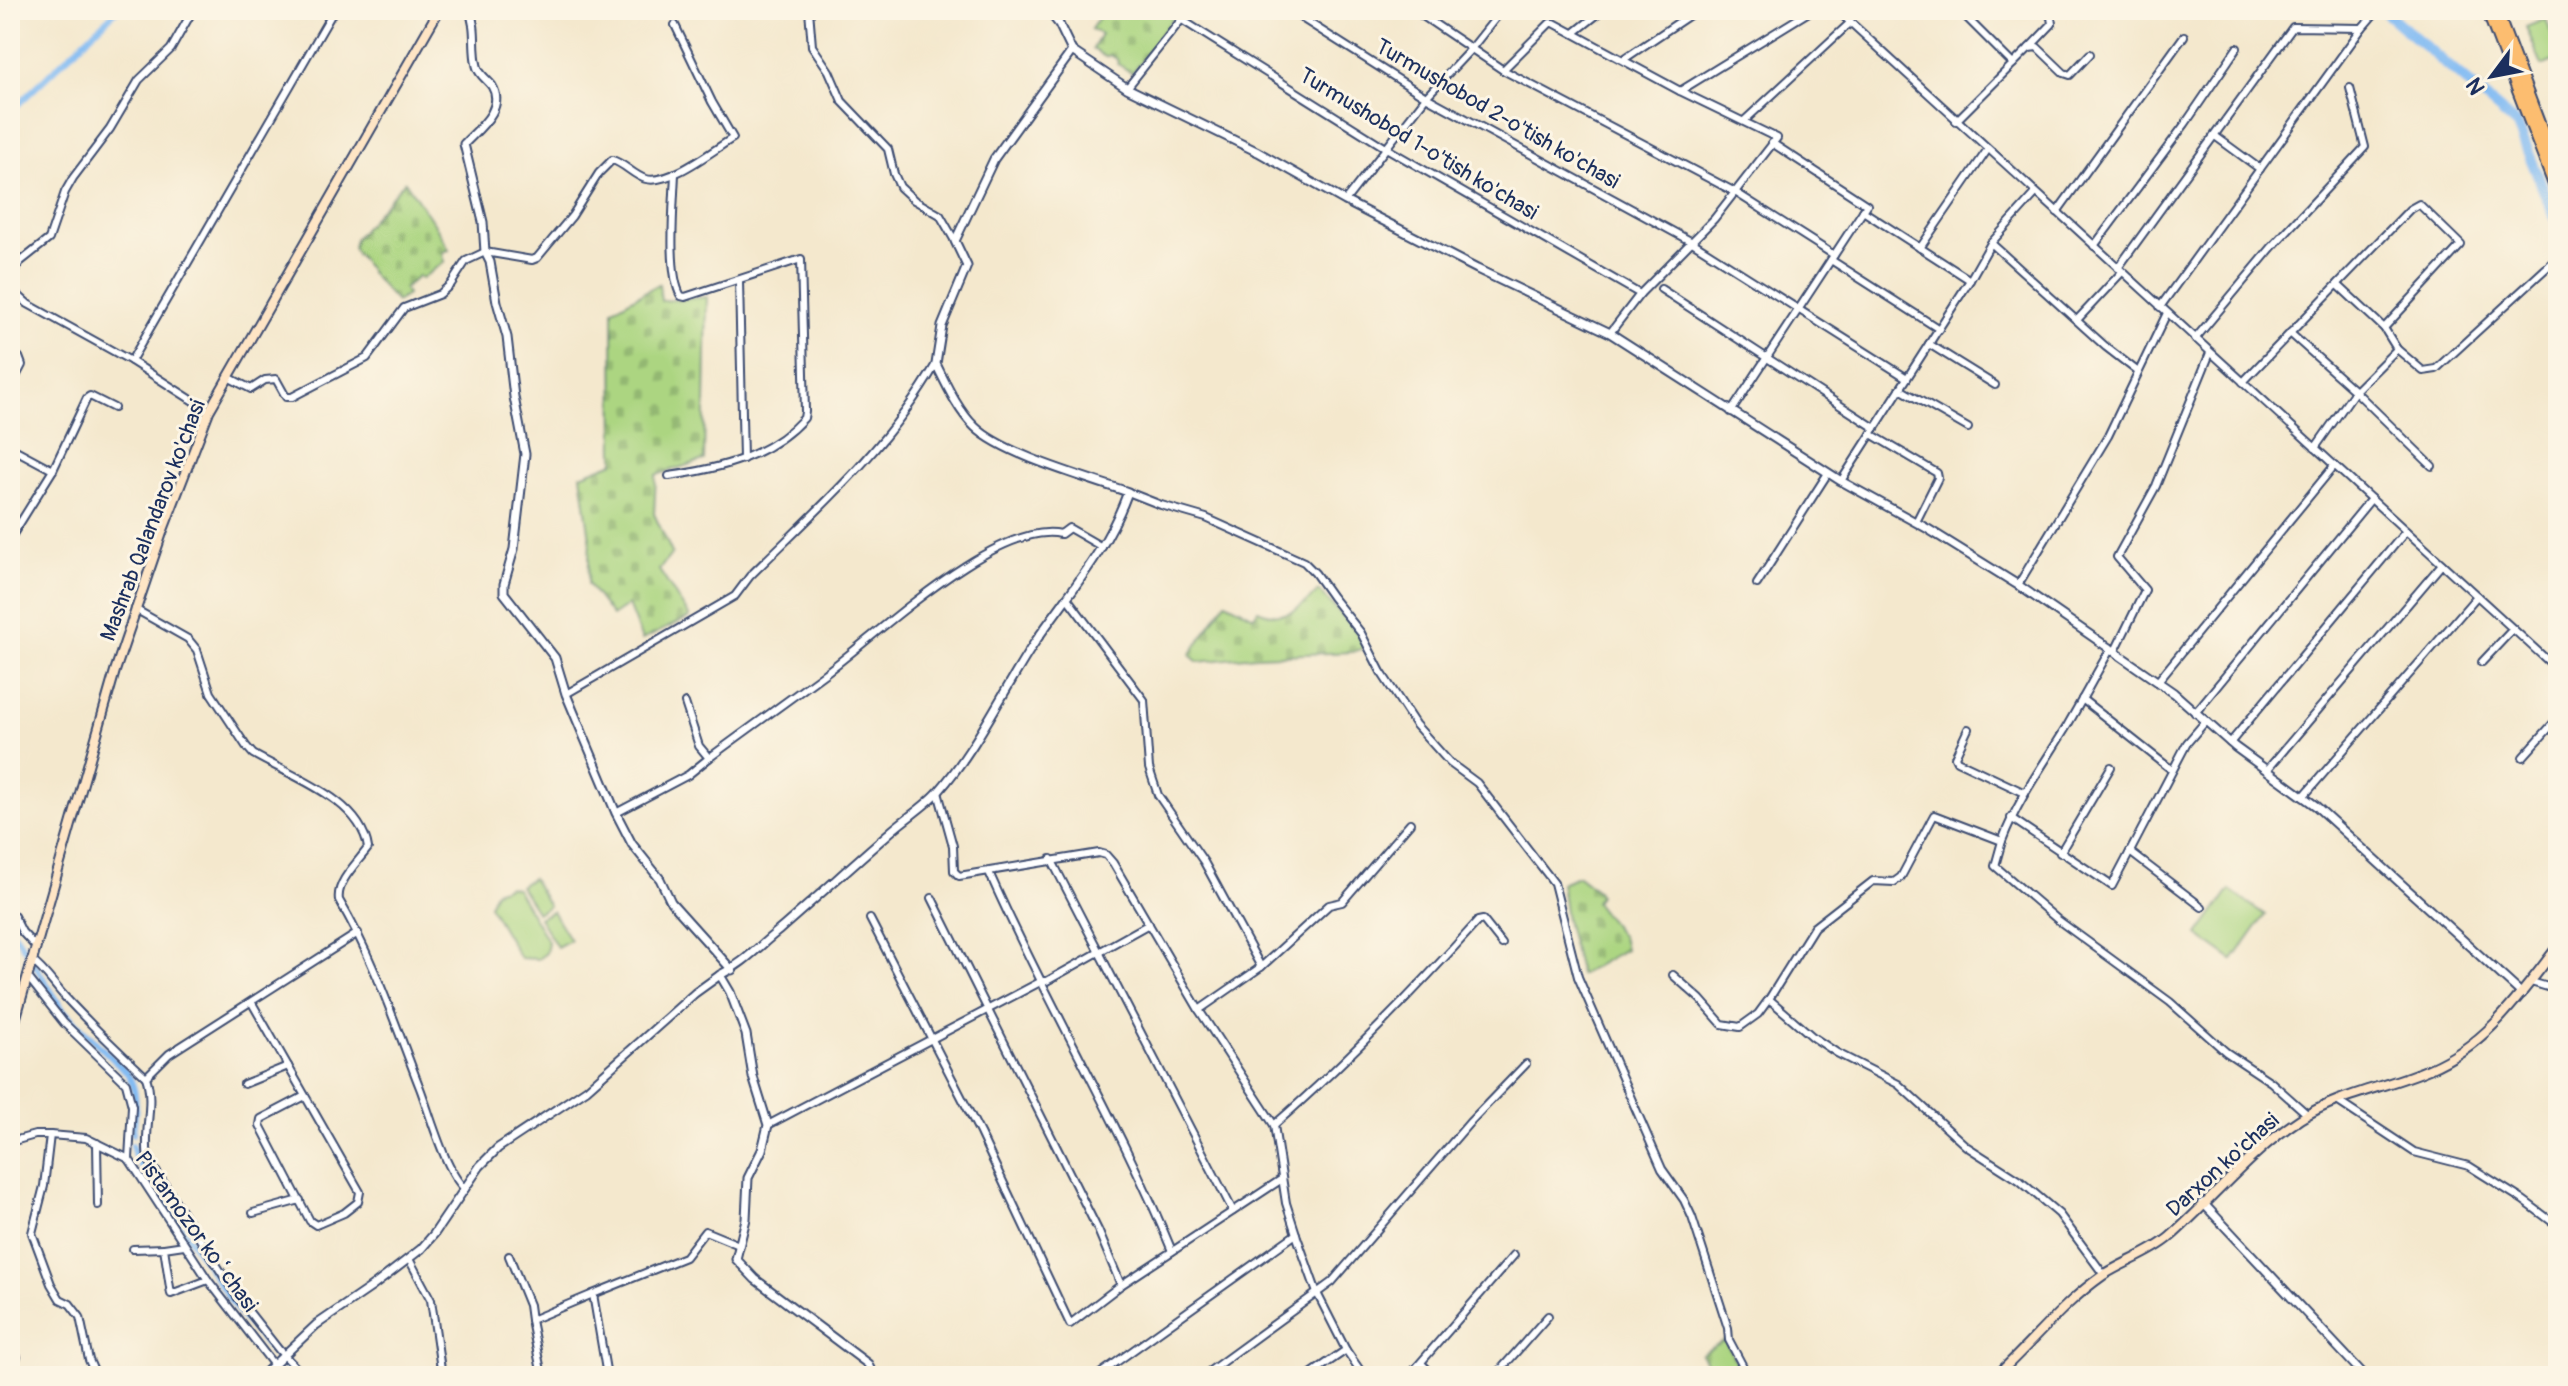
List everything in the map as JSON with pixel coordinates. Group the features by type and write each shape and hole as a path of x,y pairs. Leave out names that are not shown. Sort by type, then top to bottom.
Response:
{"highway":[{"path":"2487,10 2558,195"},
{"path":"2496,10 2558,173"}],"main road":[{"name":"Mashrab Qalandarov ko'chasi","path":"10,1038 135,609 209,411 439,10"},
{"name":"Darxon ko'chasi","path":"1996,1376 2073,1299 2104,1275 2167,1239 2240,1167 2307,1114 2428,1070 2474,1044 2494,1027 2558,946"}],"street":[{"path":"10,277 20,262 49,239 73,178 110,129 139,80 171,49 193,10"},
{"path":"131,361 334,10"},
{"path":"469,10 476,33 478,70 492,87 495,96 491,116 464,144 487,242 485,252 507,337 525,454 514,549 504,593 555,658 566,694 616,813 636,850 660,879 671,902 732,970"},
{"path":"566,694 735,596 750,576 868,460 915,401 936,364 942,326 967,266 940,215 914,200 900,187 888,149 842,101 829,71 812,46 809,10"},
{"path":"1048,10 1059,24 1072,51 1127,88 1610,333 1828,473 1916,522 2018,585 2158,681 2230,743 2303,797 2522,994"},
{"path":"1127,88 1189,10"},
{"name":"Turmushobod 2-o'tish ko'chasi","path":"1289,10 1426,97 1692,242 1907,378"},
{"path":"1414,10 1503,70 1735,192 1939,329"},
{"path":"1345,201 1426,97 1502,10"},
{"path":"1574,33 1603,10"},
{"path":"1624,59 1697,10"},
{"path":"1680,91 1812,10"},
{"path":"1837,10 2558,670"},
{"path":"1959,10 2013,64"},
{"path":"1956,121 2052,24 2051,17 2044,10"},
{"path":"2160,307 2374,14"},
{"name":"Turmushobod 1-o'tish ko'chasi","path":"1182,20 1386,148 1640,294"},
{"path":"1744,121 1851,22"},
{"path":"1503,70 1550,23 1554,23 1680,91 1777,138 1735,192 1692,242 1640,294 1610,333"},
{"path":"228,377 251,389 265,380 276,379 286,397 292,397 367,358 404,308 440,294 451,284 466,261 485,252 535,259 572,216 599,173 613,160 645,179 659,178 675,173 733,138 675,25"},
{"path":"2077,320 2120,270 2293,27 2362,28"},
{"path":"2057,212 2184,36"},
{"path":"2029,48 2037,47 2067,75 2090,54"},
{"path":"2094,246 2237,48"},
{"path":"955,241 994,159 1072,51"},
{"path":"2195,339 2272,247 2365,147 2350,88"},
{"path":"2215,136 2260,169"},
{"path":"1731,412 1867,205 1772,143"},
{"path":"1920,248 1988,149"},
{"path":"669,476 708,471 743,459 773,445 804,418 801,259 685,297 678,292 673,236 675,173"},
{"path":"1841,481 1991,243 2036,193"},
{"path":"2243,382 2410,209 2419,204 2461,245 2384,328"},
{"path":"1863,211 1970,280"},
{"path":"1991,243 2125,364 2137,371"},
{"path":"2338,285 2384,328 2397,349 2423,371 2436,369 2554,261"},
{"path":"739,280 743,459"},
{"path":"10,288 28,304 131,361 209,411"},
{"path":"1661,289 1937,473 1938,478 1916,522"},
{"path":"2018,585 2108,436 2167,313"},
{"path":"2290,333 2432,466"},
{"path":"1929,344 1995,385"},
{"path":"2315,448 2355,391 2397,349"},
{"path":"2210,353 2156,486 2117,557 2145,590 2113,650 2011,818 1995,866 2058,920 2170,1002 2226,1052 2271,1082 2307,1114"},
{"path":"10,388 22,365 19,357"},
{"path":"936,364 974,426 991,439 1050,465 1206,518 1304,562 1315,573 1361,633 1381,672 1415,724 1450,763 1477,783 1554,883 1578,977 1662,1169 1692,1217 1728,1328 1729,1340 1748,1376"},
{"path":"1900,389 1968,428"},
{"path":"10,539 53,470 87,398 90,396 114,408"},
{"path":"10,447 53,470"},
{"path":"2158,681 2334,466"},
{"path":"1757,584 1828,473"},
{"path":"262,1376 316,1325 409,1259 434,1234 480,1166 498,1148 587,1089 695,993 732,970 938,792 984,726 1036,640 1102,547 1115,526 1128,492"},
{"path":"2195,713 2371,499"},
{"path":"616,813 688,775 830,670 932,586 991,551 1049,532 1061,534 1069,528 1102,547"},
{"path":"2230,743 2406,531"},
{"path":"2267,770 2442,564"},
{"path":"2303,797 2477,596"},
{"path":"1068,599 1144,700 1149,768 1158,795 1204,862 1261,967"},
{"path":"135,609 188,639 197,650 215,701 253,754 319,788 340,803 359,825 368,848 338,893 339,900 373,965 433,1125 453,1173 465,1189"},
{"path":"2482,662 2513,629"},
{"path":"2082,699 2172,770"},
{"path":"685,703 699,746 709,758"},
{"path":"2523,757 2558,718"},
{"path":"2011,818 2112,886 2187,743 2205,722"},
{"path":"1968,729 1955,757 1957,761 2025,793"},
{"path":"2060,853 2111,767"},
{"path":"938,792 945,808 953,846 955,874 965,876 1051,859 1099,853 1106,855 1199,1010 1274,1125 1286,1203 1317,1293 1346,1350 1364,1376"},
{"path":"1673,975 1692,990 1716,1019 1732,1028 1740,1027 1758,1014 1814,927 1873,881 1894,882 1901,877 1934,815 2002,841"},
{"path":"1199,1010 1261,967 1329,905 1342,902 1410,823"},
{"path":"2130,852 2202,907"},
{"path":"1051,859 1233,1211"},
{"path":"989,872 1149,1196 1172,1251"},
{"path":"932,898 1098,1230 1121,1285"},
{"path":"14,916 41,967 60,992 146,1077 149,1087 148,1159 238,1298 304,1376"},
{"path":"870,919 980,1133 1069,1323 1282,1179"},
{"path":"1274,1125 1344,1063 1478,921 1483,920 1502,944"},
{"path":"768,1125 931,1038 1047,981 1149,924"},
{"path":"146,1077 169,1054 358,933"},
{"path":"720,975 746,1034 753,1077 768,1125 762,1150 748,1178 746,1219 736,1259 745,1271 868,1364 873,1376"},
{"path":"27,976 64,1023 126,1083 132,1106 129,1159"},
{"path":"2531,982 2558,990"},
{"path":"1769,999 1837,1053 1898,1084 1966,1146 2019,1180 2059,1214 2104,1275"},
{"path":"252,1003 305,1096 360,1197 344,1213 316,1225 310,1221 260,1122 305,1096"},
{"path":"1203,1376 1332,1282 1470,1122 1526,1064"},
{"path":"244,1084 288,1066"},
{"path":"2337,1101 2414,1152 2469,1166 2558,1226"},
{"name":"Pistamozor koʻchasi","path":"10,1142 35,1135 86,1138 129,1159 208,1280 273,1364"},
{"path":"50,1135 44,1186 32,1233 51,1284 60,1299 70,1304 80,1317 89,1360 96,1376"},
{"path":"97,1143 98,1205"},
{"path":"253,1213 300,1200"},
{"path":"2203,1203 2365,1376"},
{"path":"531,1320 685,1257 705,1231 739,1245"},
{"path":"1097,1376 1296,1234"},
{"path":"133,1249 184,1245"},
{"path":"164,1248 171,1294 208,1280"},
{"path":"1409,1376 1514,1255"},
{"path":"509,1256 529,1305 542,1376"},
{"path":"409,1259 431,1300 442,1376"},
{"path":"593,1294 607,1376"},
{"path":"1495,1376 1548,1316"},
{"path":"1308,1376 1346,1350"},
{"path":"10,1370 17,1357"},
{"path":"1421,1363 1434,1376"}],"green space":[{"path":"1104,10 1179,10 1132,73 1118,64 1117,59 1110,55 1105,57 1093,49 1101,34 1091,29"},
{"path":"2546,19 2558,59 2542,66 2526,27"},
{"path":"405,181 449,250 443,252 444,262 421,279 418,276 404,289 407,295 396,302 353,248 355,239"},
{"path":"659,284 661,301 707,297 704,460 656,475 654,514 672,553 659,570 690,617 642,640 628,605 612,616 588,584 590,539 581,475 614,462 613,309"},
{"path":"1319,591 1357,632 1364,648 1353,652 1198,662 1190,655 1226,602 1254,616 1258,610 1276,615 1292,612"},
{"path":"1578,876 1597,891 1599,895 1595,902 1622,937 1625,949 1580,975 1566,920 1561,883"},
{"path":"532,878 549,906 537,913 520,886"},
{"path":"508,886 516,888 548,942 546,953 538,959 520,958 489,905 495,891"},
{"path":"2230,890 2265,915 2233,960 2198,935"},
{"path":"552,911 570,940 557,947 539,918"},
{"path":"1725,1340 1743,1376 1702,1376 1712,1370 1701,1354"}],"waterway":[{"path":"10,112 117,10"},
{"path":"2383,10 2517,125 2558,225"},
{"path":"10,926 64,1011 127,1073 135,1095 133,1134"},
{"path":"132,1145 135,1157 239,1313 293,1376"}]}
